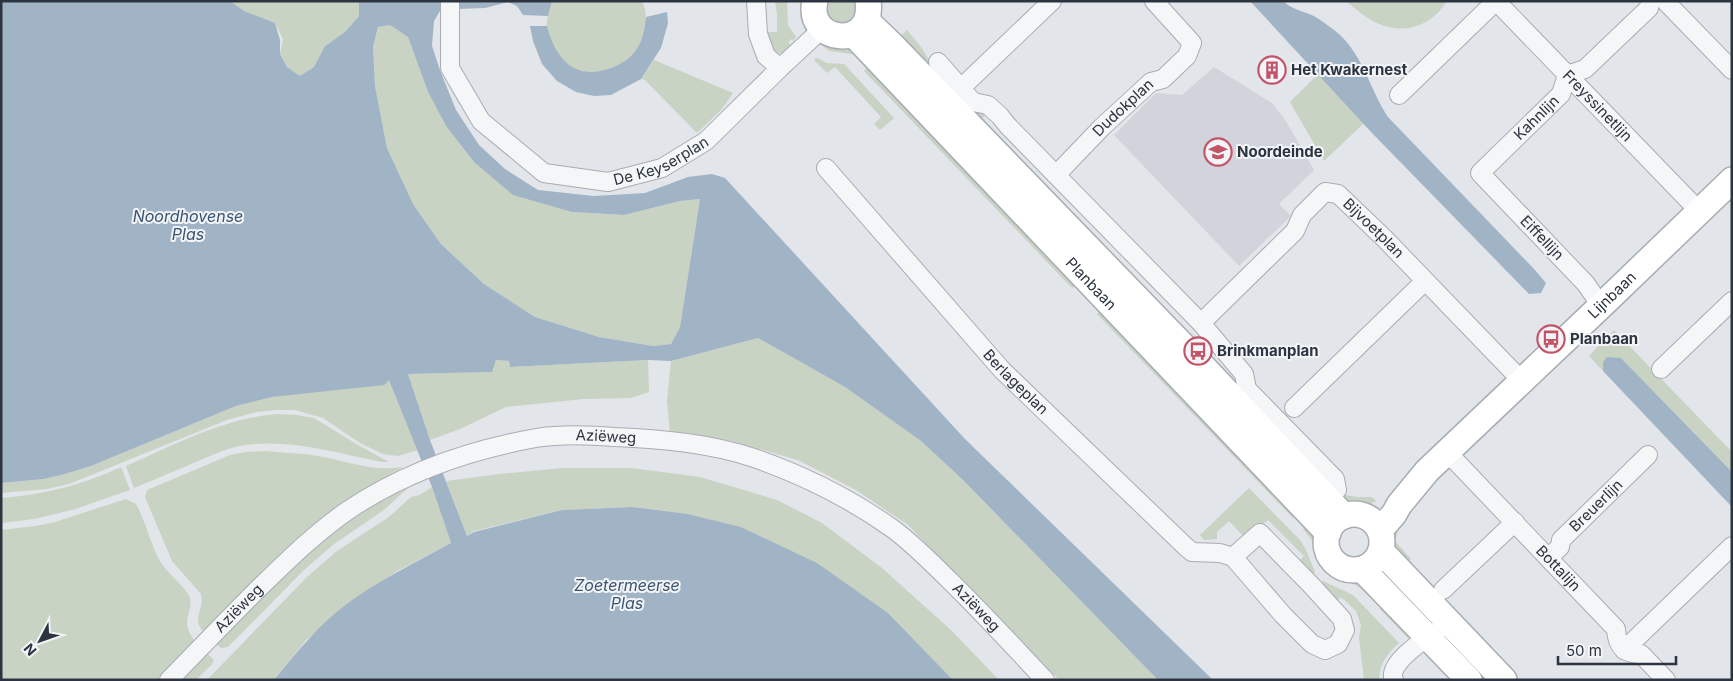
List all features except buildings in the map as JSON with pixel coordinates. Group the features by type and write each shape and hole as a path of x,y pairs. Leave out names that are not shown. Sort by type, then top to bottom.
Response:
{"street":[{"name":"De Keyserplan","path":"450,1 450,68 481,121 544,173 608,182 662,168 706,142 822,29"},
{"path":"756,1 758,34 766,56 780,68"},
{"path":"815,1 816,19 822,29 829,34 837,36 863,19"},
{"path":"960,89 1052,1"},
{"name":"Dudokplan","path":"1056,175 1102,127 1151,82 1162,78 1187,56 1192,43 1154,1"},
{"path":"1399,95 1496,1"},
{"name":"Freyssinetlijn","path":"1496,1 1699,211"},
{"path":"1567,75 1586,69 1649,8 1650,1"},
{"path":"1665,1 1732,70"},
{"name":"Planbaan","path":"863,19 885,38 1504,680"},
{"name":"Planbaan","path":"863,19 1360,529"},
{"path":"938,62 973,102 988,105 1000,116 1201,323 1244,374 1248,389 1335,479 1337,490"},
{"name":"Kahnlijn","path":"1480,173 1561,94 1567,75"},
{"path":"980,136 1000,116"},
{"name":"Berlageplan","path":"826,168 1002,370 1098,463 1192,552 1220,553 1233,557"},
{"name":"Eiffellijn","path":"1480,173 1586,284 1601,306"},
{"name":"Lijnbaan","path":"1362,569 1374,562 1360,529 1447,452 1732,180"},
{"name":"Bijvoetplan","path":"1201,323 1295,231 1302,215 1325,192 1338,194 1522,381"},
{"path":"1294,408 1425,281"},
{"path":"1661,370 1732,301"},
{"path":"1217,381 1235,363"},
{"name":"Aziëweg","path":"169,680 291,556 322,529 370,496 410,475 454,459 538,438 588,435 669,440 752,458 817,484 853,503 894,530 932,563 972,602 1045,680"},
{"name":"Bottalijn","path":"1447,452 1616,629 1617,640 1624,650"},
{"name":"Breuerlijn","path":"1549,558 1560,547 1560,540 1648,455"},
{"path":"1443,590 1515,522"},
{"path":"1360,529 1327,547 1332,559 1337,564 1349,569 1362,569 1469,680"},
{"path":"1260,533 1342,619 1345,630 1338,644 1325,650 1312,644 1283,615 1233,557 1260,533"},
{"path":"1666,680 1642,654 1631,654 1624,650 1732,546"},
{"path":"1394,680 1392,676 1393,669 1413,648 1449,622"}],"shaded area":[{"name":"Noordeinde","path":"1214,67 1272,103 1286,121 1314,170 1279,204 1291,216 1239,266 1114,135 1156,93 1182,95"}],"green space":[{"path":"230,1 359,1 359,16 345,32 325,46 314,67 300,76 287,67 280,54 283,39 275,23 243,11"},
{"path":"552,1 641,1 646,17 639,46 626,61 608,70 588,73 573,68 561,57 549,35 547,21"},
{"path":"775,1 787,1 788,25 796,37 793,41 791,39 788,42 791,45 782,53 770,51 767,32 777,32"},
{"path":"830,1 854,1 856,10 854,17 843,24 836,23 831,19 828,12"},
{"path":"1346,1 1447,1 1441,10 1426,22 1417,26 1399,29 1375,22"},
{"path":"390,25 408,37 428,92 446,126 474,162 572,212 624,215 680,201 700,199 680,327 671,344 653,346 599,337 535,317 484,284 441,244 413,204 387,148 375,86 373,47 378,27"},
{"path":"907,30 921,47 941,79 973,111 984,111 987,114 976,124 896,41"},
{"path":"829,40 850,44 859,55 829,51 823,46"},
{"path":"817,58 827,63 844,64 894,118 880,130 874,124 881,117 835,67 827,73 814,60"},
{"path":"654,60 733,93 721,110 697,133 645,80 641,79"},
{"path":"870,64 1079,283 1072,288 864,71"},
{"path":"1318,74 1364,123 1324,161 1290,102"},
{"path":"1104,308 1299,511 1293,518 1097,314"},
{"path":"1614,330 1732,452 1732,472 1621,358 1603,362 1603,371 1589,356"},
{"path":"758,338 845,387 921,441 963,480 1158,680 1059,680 908,525 856,490 798,460 735,442 688,433 670,432 667,401 671,361"},
{"path":"496,360 509,361 510,367 648,360 649,392 631,398 584,399 506,407 460,429 430,440 408,374 491,372"},
{"path":"390,380 418,450 398,456 383,454 360,443 323,418 295,410 256,412 227,420 69,484 47,489 1,493 1,483 44,479 91,466 236,406 272,397"},
{"path":"277,414 314,418 389,462 297,445 245,445 221,452 134,488 126,466 181,441 219,427 238,421"},
{"path":"267,451 312,455 370,467 403,467 369,486 316,522 272,562 204,632 198,623 202,600 201,594 172,561 145,497 147,490 230,455"},
{"path":"121,467 130,490 72,510 34,519 1,523 1,498 62,488 92,479"},
{"path":"564,468 632,468 700,477 777,500 822,523 882,568 952,631 999,680 953,680 888,613 741,527 688,514 633,507 562,510 474,531 467,536 446,481"},
{"path":"421,479 422,482 409,487 384,510 334,544 304,570 228,647 221,648 216,644 283,575 337,528 384,498"},
{"path":"432,487 451,543 397,571 306,640 274,680 207,680 307,577 337,551 389,517 411,497 420,495"},
{"path":"1249,488 1300,540 1315,572 1310,577 1297,564 1304,556 1268,520 1262,525 1260,523 1245,538 1229,521 1217,532 1217,539 1204,540 1200,535"},
{"path":"1339,494 1372,497 1376,501 1361,509 1351,508"},
{"path":"126,499 136,504 160,561 188,594 190,605 187,620 190,633 195,641 158,680 1,680 1,530 55,522"},
{"path":"1310,522 1321,540 1323,555 1332,567 1344,574 1358,577 1376,592 1370,597 1359,587 1327,571 1314,543 1303,529"},
{"path":"1399,527 1395,541 1411,559 1402,566 1388,541 1389,531"},
{"path":"1323,581 1353,595 1399,643 1382,665 1380,680 1364,680 1359,638 1361,625 1356,611 1341,597 1335,603 1318,586"},
{"path":"1386,602 1415,632 1408,638 1379,608"},
{"path":"207,653 214,660 212,664 196,680 181,680"}],"water":[{"name":"Noordhovense Plas","path":"1,1 230,1 244,11 275,23 280,40 280,54 287,67 300,76 314,67 325,46 345,32 359,16 359,1 441,1 440,11 434,21 432,46 441,73 456,110 479,145 505,169 538,190 594,196 645,193 688,177 712,174 725,178 965,439 1213,680 1158,680 963,480 921,441 845,387 758,338 671,361 648,360 510,367 509,361 496,360 492,372 408,374 430,440 467,536 474,532 562,510 633,507 688,514 741,527 817,563 888,613 953,680 274,680 318,629 337,611 385,579 451,543 432,487 389,380 384,385 272,397 236,406 91,466 44,479 1,483","holes":["390,25 408,37 428,92 446,126 474,162 513,195 572,212 624,215 680,201 700,199 680,327 671,344 653,346 599,337 535,317 484,284 441,244 413,204 387,148 375,86 373,47 378,27"]},
{"path":"457,1 552,1 548,16 523,15 517,6 508,2 485,8 458,9"},
{"path":"1250,1 1283,1 1293,8 1314,16 1348,43 1361,63 1388,117 1535,270 1546,283 1541,293 1529,294 1372,133"},
{"path":"667,12 668,23 661,48 641,79 611,95 594,96 576,92 557,81 542,64 533,41 530,26 547,26 555,48 568,64 587,72 598,72 618,65 634,53 642,39 646,17"},
{"path":"1607,357 1621,358 1732,472 1732,507 1603,371 1603,362"}],"place":[{"name":"Het Kwakernest","path":"1272,70"},
{"name":"Noordeinde","path":"1218,152"},
{"name":"Planbaan","path":"1551,339"},
{"name":"Brinkmanplan","path":"1198,351"}],"water label":[{"name":"Zoetermeerse Plas","path":"627,594"}]}
